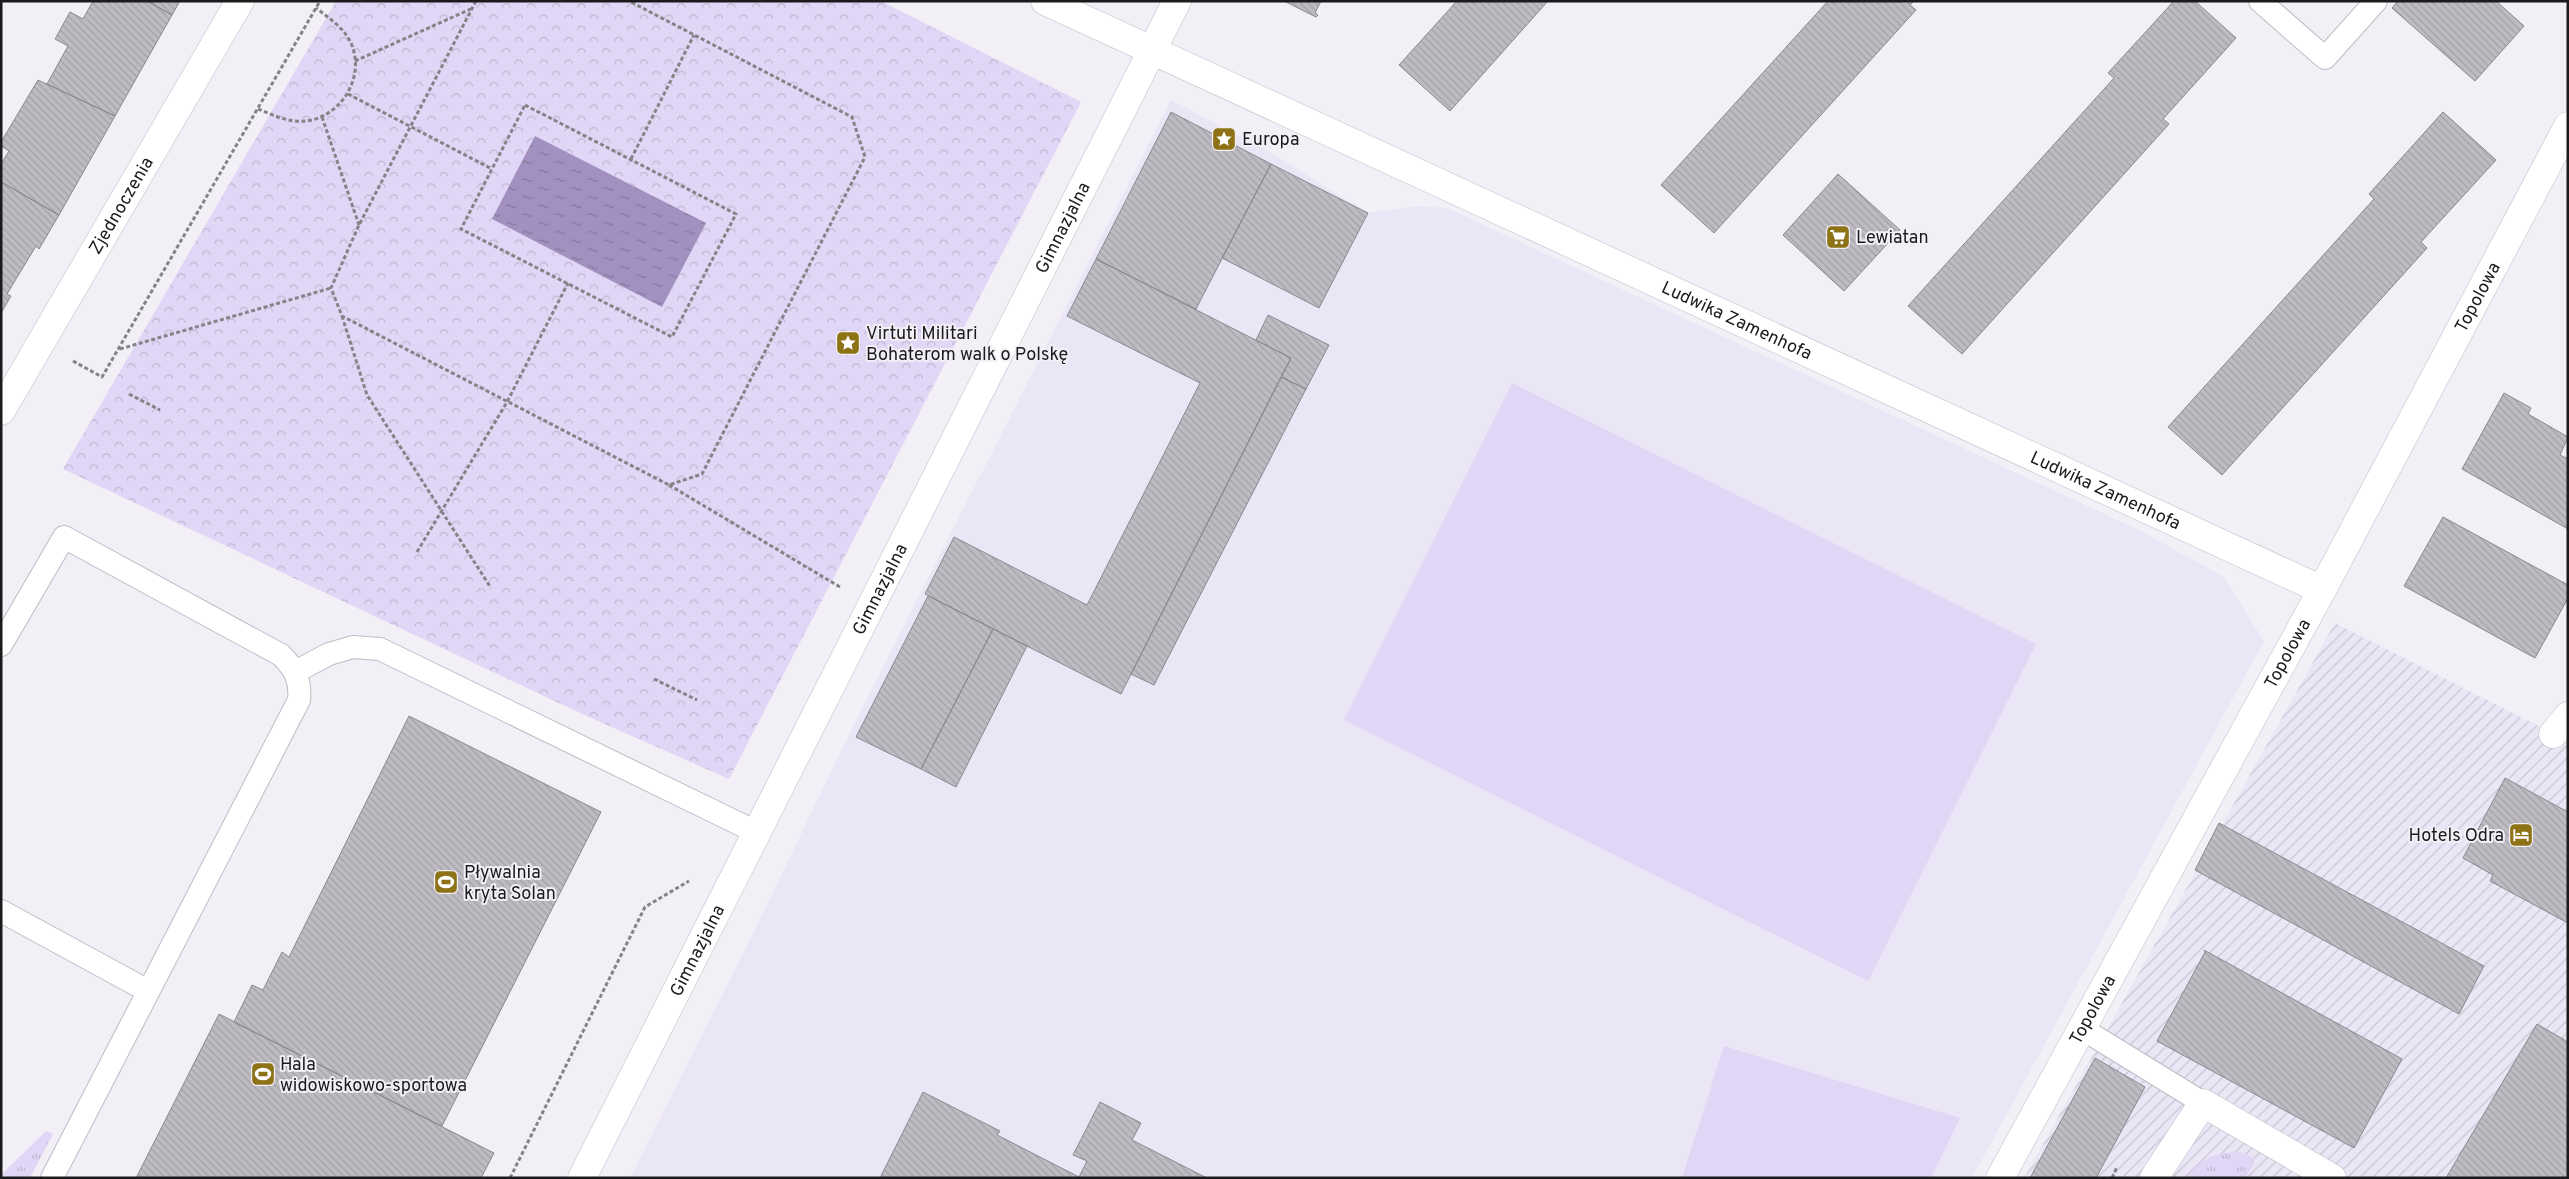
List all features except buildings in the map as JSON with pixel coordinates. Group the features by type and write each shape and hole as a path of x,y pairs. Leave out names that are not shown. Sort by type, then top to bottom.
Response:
{"street":[{"name":"Zjednoczenia","path":"1,410 9,382 240,1"},
{"name":"Ludwika Zamenhofa","path":"1045,1 2322,590"},
{"name":"Gimnazjalna","path":"582,1178 1177,1"},
{"name":"Topolowa","path":"2000,1178 2322,590 2568,126"},
{"path":"2154,1178 2204,1103 2332,1178"}],"lane":[{"path":"2260,1 2325,58 2376,1"},
{"path":"3,639 64,537 264,645 293,666 301,684 299,700 52,1178"},
{"path":"295,672 329,654 353,647 380,648 756,832"},
{"path":"1,911 148,992"},
{"path":"2081,1028 2204,1103"}],"path":[{"path":"73,361 102,377 320,1"},
{"path":"476,1 359,226 331,288 367,395 491,588"},
{"path":"629,1 852,117 865,157 702,474 669,485"},
{"path":"258,109 287,120 305,121 322,117 336,107 348,94 354,78 355,60 351,44 341,28 316,8"},
{"path":"355,60 473,8"},
{"path":"631,160 694,35"},
{"path":"348,94 492,169"},
{"path":"525,105 736,214 672,337 461,228 492,169 525,105"},
{"path":"322,117 359,226"},
{"path":"417,552 507,402 568,283"},
{"path":"119,349 331,288"},
{"path":"342,316 669,485 840,587"},
{"path":"129,394 160,410"},
{"path":"654,679 697,700"},
{"path":"510,1178 645,907 690,880"}],"shaded area":[{"path":"1171,100 1270,152 1368,213 1417,206 1447,208 2137,529 2224,577 2264,641 1972,1178 630,1178 753,934 855,722"},
{"path":"2335,623 2568,741 2568,1178 2024,1178"}],"green space":[{"path":"336,1 881,1 1081,102 729,779 580,713 63,469"},
{"path":"1512,383 2036,644 1868,981 1344,720"},
{"path":"1724,1046 1960,1118 1931,1178 1682,1178"},
{"path":"46,1131 53,1134 30,1178 1,1178 1,1175"},
{"path":"2232,1152 2245,1153 2254,1159 2254,1164 2245,1178 2188,1178 2201,1162 2212,1156"}],"water":[{"path":"535,136 706,223 662,307 492,219"}],"place":[{"name":"Europa","path":"1224,139"},
{"name":"Lewiatan","path":"1838,237"},
{"name":"Virtuti Militari Bohaterom walk o Polskę","path":"848,343"},
{"name":"Hotels Odra","path":"2521,835"},
{"name":"Pływalnia kryta Solan","path":"446,882"},
{"name":"Hala widowiskowo-sportowa","path":"263,1074"}]}
